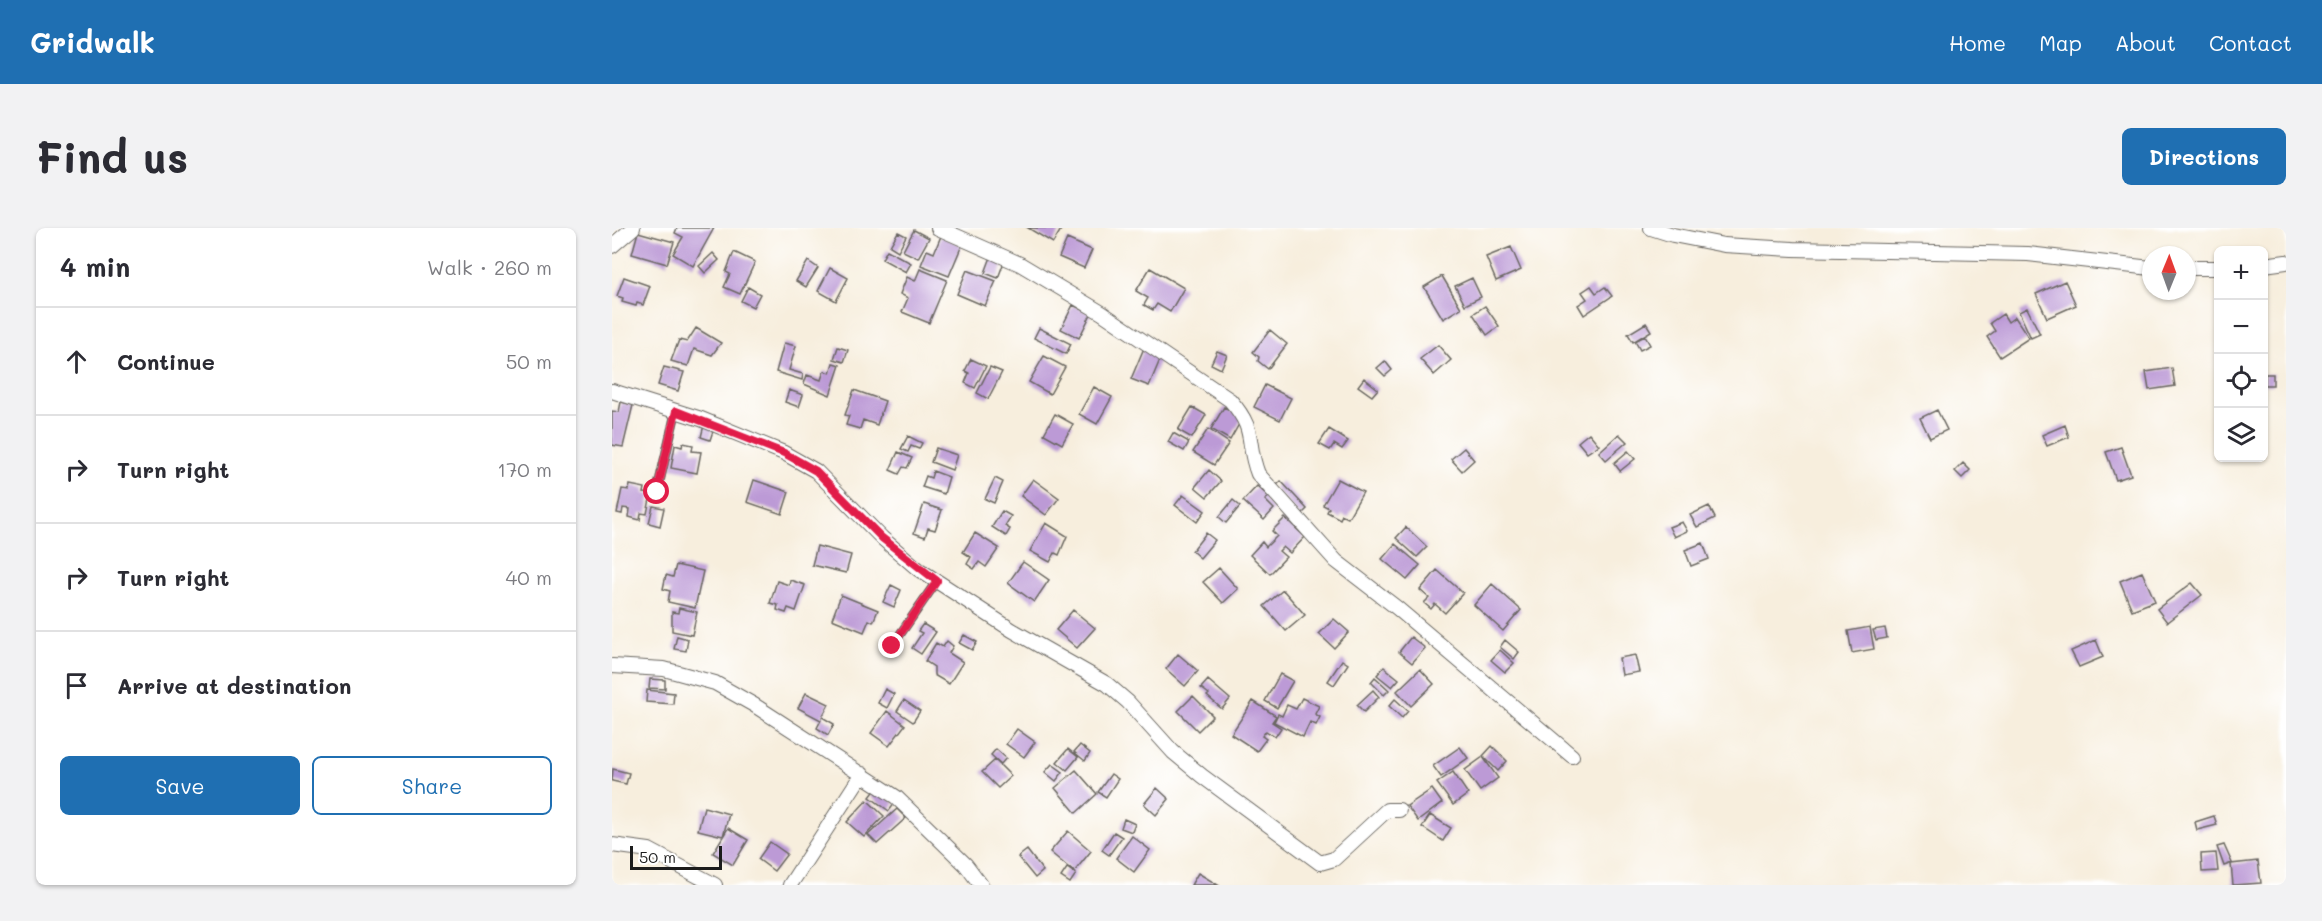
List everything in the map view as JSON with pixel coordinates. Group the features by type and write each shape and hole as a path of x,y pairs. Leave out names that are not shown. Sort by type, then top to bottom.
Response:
{"street":[{"path":"612,246 633,228"},
{"path":"938,228 1020,264 1101,313 1230,400 1243,414 1250,429 1254,462 1258,474 1336,561 1397,608 1572,756"},
{"path":"1650,228 1724,245 1793,249 2028,254 2142,267"},
{"path":"2268,264 2286,262"},
{"path":"2196,268 2214,268"},
{"path":"612,391 676,411 784,453 816,471 882,538 937,581 1012,630 1107,684 1128,702 1173,752 1320,863 1334,860 1387,810 1399,810"},
{"path":"612,666 664,669 715,683 790,727 896,797 966,865 981,885"},
{"path":"790,885 862,774"},
{"path":"612,845 649,850 671,859 715,885"}],"lane":[{"path":"657,492 676,411"},
{"path":"892,646 937,581"}],"building":[{"path":"677,228 714,228 693,266 673,254 683,237 675,233"},
{"path":"1028,228 1062,228 1053,243"},
{"path":"914,230 929,238 918,258 903,251"},
{"path":"638,232 674,242 667,264 632,254"},
{"path":"898,232 906,236 898,251 890,246"},
{"path":"941,236 962,245 949,276 921,265 927,250 934,253"},
{"path":"1067,239 1092,250 1084,268 1059,257"},
{"path":"1511,247 1521,270 1496,281 1486,257"},
{"path":"887,250 911,263 906,272 882,259"},
{"path":"734,252 755,262 740,294 724,287 730,274 726,272"},
{"path":"713,253 719,260 705,273 699,266"},
{"path":"991,257 1004,262 998,278 985,273"},
{"path":"808,261 818,268 806,287 796,281"},
{"path":"830,268 848,278 836,301 818,291"},
{"path":"1150,268 1184,288 1170,312 1157,304 1153,310 1144,305 1148,298 1136,291"},
{"path":"920,269 947,280 929,323 902,312 908,298 900,294 907,277 915,281"},
{"path":"967,270 996,281 985,306 957,294"},
{"path":"1442,276 1461,308 1443,319 1424,287"},
{"path":"624,277 650,286 643,305 637,303 636,306 622,302 623,298 617,296"},
{"path":"1472,278 1481,297 1465,305 1455,286"},
{"path":"2065,281 2076,305 2047,318 2036,294"},
{"path":"1591,286 1596,293 1605,287 1612,296 1584,315 1578,305 1587,299 1582,292"},
{"path":"748,287 760,294 753,307 741,301"},
{"path":"1073,305 1091,314 1079,338 1061,329"},
{"path":"1485,306 1499,326 1487,335 1473,314"},
{"path":"2027,308 2040,334 2031,338 2019,312"},
{"path":"2003,314 2008,322 2015,317 2029,338 2000,357 1987,337 1995,331 1990,323"},
{"path":"1646,323 1651,331 1633,342 1628,334"},
{"path":"696,328 721,343 712,355 694,349 688,366 671,361 679,340 687,342"},
{"path":"1039,328 1071,344 1066,354 1034,338"},
{"path":"1270,330 1287,344 1268,369 1258,361 1259,357 1253,352"},
{"path":"1645,336 1650,345 1640,350 1635,341"},
{"path":"784,343 796,346 789,370 803,374 802,380 776,372"},
{"path":"1438,345 1451,360 1434,375 1420,359"},
{"path":"838,347 848,350 844,362 834,359"},
{"path":"1144,348 1162,355 1149,386 1131,379"},
{"path":"1217,351 1227,355 1221,369 1211,364"},
{"path":"1044,356 1065,367 1050,394 1029,382"},
{"path":"971,359 986,366 975,388 965,383 969,373 965,371"},
{"path":"1385,361 1392,370 1385,376 1377,368"},
{"path":"833,363 840,365 830,395 804,384 807,375 821,380 824,371 830,373"},
{"path":"664,367 684,372 678,391 658,385"},
{"path":"990,367 1002,372 988,399 977,393"},
{"path":"2172,368 2175,386 2149,390 2146,372"},
{"path":"2268,374 2273,374 2273,385 2268,385"},
{"path":"1364,378 1378,389 1372,396 1358,386"},
{"path":"1265,385 1291,398 1280,420 1254,407"},
{"path":"1094,387 1112,397 1097,424 1079,414"},
{"path":"789,390 803,395 799,407 785,402"},
{"path":"854,390 885,401 877,425 863,420 860,429 846,425 849,416 845,415"},
{"path":"621,402 633,405 623,447 612,445 612,411 619,412"},
{"path":"1192,407 1206,415 1192,438 1178,430"},
{"path":"1224,407 1243,417 1230,440 1211,429"},
{"path":"1937,410 1947,430 1930,438 1920,418"},
{"path":"1055,414 1073,424 1062,444 1044,434"},
{"path":"704,425 714,428 710,440 701,437"},
{"path":"2065,425 2069,437 2047,446 2042,435"},
{"path":"1208,429 1229,443 1214,465 1193,452"},
{"path":"1329,429 1348,441 1342,449 1334,444 1330,450 1319,444"},
{"path":"1173,433 1189,442 1184,451 1168,442"},
{"path":"1589,433 1599,445 1587,453 1578,442"},
{"path":"1619,434 1627,442 1606,460 1599,452"},
{"path":"908,436 922,443 919,449 911,446 908,452 901,449"},
{"path":"683,443 693,445 692,451 701,452 697,473 671,468 675,445 682,447"},
{"path":"2121,447 2131,475 2116,480 2106,452"},
{"path":"936,448 957,455 952,470 931,462"},
{"path":"1464,448 1474,460 1462,471 1451,459"},
{"path":"1628,451 1635,459 1620,471 1614,463"},
{"path":"898,452 912,458 907,468 903,467 899,474 890,470"},
{"path":"1963,463 1970,470 1962,478 1955,471"},
{"path":"1209,470 1221,481 1207,497 1195,487"},
{"path":"933,471 949,477 944,494 922,487 926,476 931,478"},
{"path":"995,478 1003,482 994,503 985,499"},
{"path":"1033,479 1059,498 1046,515 1021,496"},
{"path":"1338,479 1363,492 1348,518 1342,515 1340,519 1327,512 1329,508 1323,505"},
{"path":"754,480 789,492 782,514 747,502"},
{"path":"1281,481 1307,509 1300,516 1274,488"},
{"path":"630,485 645,488 644,493 651,494 647,514 641,513 640,520 629,517 630,509 623,508 622,514 617,513 622,489 629,490"},
{"path":"1257,486 1269,497 1265,500 1274,509 1264,520 1243,501"},
{"path":"1183,495 1205,511 1197,522 1175,505"},
{"path":"1233,500 1240,506 1226,523 1219,517"},
{"path":"924,504 942,510 935,530 928,528 925,537 914,533"},
{"path":"653,506 664,508 660,526 649,523"},
{"path":"1709,506 1715,518 1697,527 1690,515"},
{"path":"1002,511 1011,516 1005,526 1010,529 1006,536 992,527"},
{"path":"1285,518 1305,537 1290,553 1283,547 1279,551 1286,557 1270,574 1250,555 1262,542 1266,547 1277,536 1272,531"},
{"path":"1682,522 1687,531 1674,537 1669,527"},
{"path":"1046,523 1067,536 1059,555 1055,553 1050,562 1030,551"},
{"path":"1406,527 1427,547 1417,557 1396,538"},
{"path":"975,533 999,548 986,567 979,562 974,569 967,564 971,557 963,552"},
{"path":"1206,533 1215,540 1200,558 1192,551"},
{"path":"1703,543 1709,559 1691,566 1685,550"},
{"path":"1395,544 1420,565 1407,580 1382,559"},
{"path":"817,546 851,555 846,573 812,565"},
{"path":"1023,562 1049,580 1034,602 1008,583"},
{"path":"676,565 703,571 695,608 668,602 670,591 663,589 666,575 673,577"},
{"path":"1219,568 1238,589 1223,603 1203,582"},
{"path":"1437,570 1463,593 1445,613 1435,604 1431,609 1424,603 1429,598 1420,590"},
{"path":"2142,572 2155,601 2132,610 2120,581"},
{"path":"790,580 805,585 796,611 788,608 786,613 777,610 778,605 770,603 777,581 789,585"},
{"path":"2192,583 2202,595 2167,622 2157,609"},
{"path":"1492,584 1521,610 1503,631 1474,605"},
{"path":"891,585 901,590 894,607 883,602"},
{"path":"1283,590 1305,615 1286,631 1264,606"},
{"path":"841,595 878,610 873,622 869,620 864,632 832,619"},
{"path":"679,608 697,612 692,635 672,631 672,612 678,613"},
{"path":"1073,610 1095,628 1077,648 1056,630"},
{"path":"1334,619 1349,632 1334,648 1319,634"},
{"path":"923,624 936,632 921,654 912,648 922,633 918,631"},
{"path":"1870,627 1874,649 1852,653 1848,631"},
{"path":"1885,628 1887,638 1876,640 1873,630"},
{"path":"964,635 977,642 972,650 959,643"},
{"path":"677,636 688,639 686,651 674,649"},
{"path":"1411,637 1425,648 1412,663 1399,652"},
{"path":"1505,640 1519,652 1514,659 1500,647"},
{"path":"2096,640 2103,657 2079,667 2071,651"},
{"path":"947,641 953,646 949,653 963,662 949,684 934,675 934,667 925,661 936,643 943,647"},
{"path":"1500,650 1514,663 1505,672 1491,660"},
{"path":"1178,654 1198,671 1185,686 1166,669"},
{"path":"1635,655 1639,672 1622,675 1619,658"},
{"path":"1342,660 1348,664 1334,685 1328,681"},
{"path":"1384,667 1399,679 1392,687 1377,675"},
{"path":"1420,669 1434,684 1411,706 1397,691"},
{"path":"1280,674 1293,681 1277,708 1265,701"},
{"path":"1375,677 1389,690 1384,695 1371,682"},
{"path":"650,679 665,680 665,689 649,688"},
{"path":"1208,680 1230,699 1222,709 1201,688"},
{"path":"885,689 894,694 887,708 878,703"},
{"path":"647,690 674,693 673,704 646,702"},
{"path":"1373,690 1379,697 1364,712 1357,705"},
{"path":"806,693 829,704 822,717 834,724 828,735 817,728 821,720 798,708"},
{"path":"1193,696 1213,716 1198,731 1178,711"},
{"path":"1302,698 1319,706 1315,714 1320,717 1316,725 1310,722 1303,737 1274,722 1278,714 1282,716 1287,705 1296,709"},
{"path":"1395,699 1408,711 1402,718 1389,706"},
{"path":"904,700 920,711 913,722 897,711"},
{"path":"1253,701 1276,716 1272,722 1281,728 1275,737 1266,731 1262,736 1266,739 1257,751 1231,734"},
{"path":"887,711 905,725 889,746 871,733"},
{"path":"1017,729 1035,742 1024,757 1006,744"},
{"path":"1080,745 1090,753 1085,761 1074,752"},
{"path":"1492,746 1507,761 1498,771 1483,756"},
{"path":"1460,747 1468,758 1441,777 1433,766"},
{"path":"996,749 1006,758 1001,764 991,755"},
{"path":"1068,749 1078,757 1067,770 1057,762"},
{"path":"1483,757 1498,778 1480,791 1465,770"},
{"path":"995,760 1011,776 998,788 982,772"},
{"path":"1052,764 1063,772 1056,781 1045,772"},
{"path":"613,769 629,773 626,784 612,781"},
{"path":"1076,770 1097,794 1076,813 1055,788"},
{"path":"1453,772 1468,794 1453,805 1437,783"},
{"path":"1111,774 1118,779 1106,797 1098,792"},
{"path":"1157,788 1169,799 1156,815 1144,804"},
{"path":"876,789 895,803 889,811 870,797"},
{"path":"1432,789 1442,803 1418,821 1407,806"},
{"path":"867,800 884,816 864,837 847,822"},
{"path":"704,807 729,814 723,836 698,830"},
{"path":"897,809 906,818 877,844 868,835"},
{"path":"1430,815 1451,828 1443,841 1422,827"},
{"path":"2214,816 2217,825 2197,830 2195,822"},
{"path":"1124,819 1135,824 1132,832 1121,828"},
{"path":"728,828 748,840 733,865 713,853"},
{"path":"1068,831 1091,851 1074,872 1050,852"},
{"path":"1114,832 1122,837 1109,855 1102,850"},
{"path":"1132,836 1150,850 1134,872 1116,858"},
{"path":"770,842 787,854 774,871 758,859"},
{"path":"2224,845 2232,863 2224,866 2217,847"},
{"path":"1027,850 1043,871 1035,878 1018,857"},
{"path":"2216,853 2218,871 2202,872 2201,854"},
{"path":"2258,861 2261,883 2233,885 2231,864"},
{"path":"1067,868 1076,874 1070,883 1061,877"},
{"path":"1198,873 1218,885 1191,885"}],"route":[{"path":"657,492 676,411 784,453 816,471 882,538 918,569 937,581 911,622 892,646"}]}
